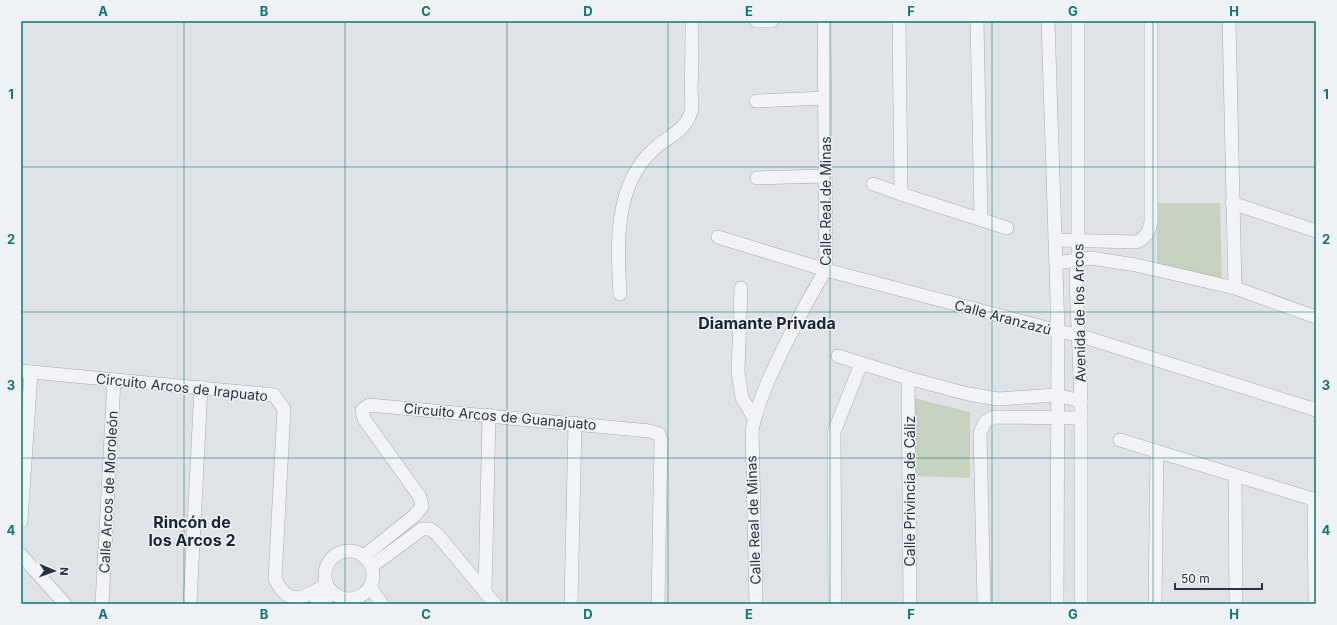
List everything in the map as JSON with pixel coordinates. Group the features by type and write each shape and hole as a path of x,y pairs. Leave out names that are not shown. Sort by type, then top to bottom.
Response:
{"street":[{"path":"620,294 618,255 619,230 626,193 638,167 653,150 684,126 691,112 692,21"},
{"path":"756,21 772,21"},
{"name":"Calle Real de Minas","path":"756,604 751,447 754,418 774,367 809,296 826,270 824,21"},
{"path":"899,21 901,194"},
{"path":"977,21 981,219"},
{"name":"Avenida de los Arcos","path":"1048,21 1058,331 1056,395 1057,604"},
{"name":"Avenida de los Arcos","path":"1078,21 1078,260 1076,279 1081,401 1081,604"},
{"path":"1054,240 1136,242 1141,240 1149,230 1151,222 1151,21"},
{"path":"1229,21 1235,288"},
{"path":"756,101 825,98"},
{"path":"757,178 825,176"},
{"path":"873,184 1007,228"},
{"path":"1232,203 1316,231"},
{"name":"Calle Aranzazú","path":"718,238 826,270 1078,335 1316,410"},
{"path":"1056,263 1091,258 1136,266 1235,288 1316,317"},
{"path":"742,288 738,372 742,398 754,418"},
{"path":"838,356 908,378 968,394 998,399 1056,395 1081,401"},
{"path":"835,604 834,432 861,364"},
{"name":"Circuito Arcos de Irapuato","path":"21,521 26,372 201,387 274,395 284,409 275,579 281,591 291,598 304,597 329,589"},
{"name":"Calle Privincia de Cáliz","path":"908,378 910,604"},
{"name":"Calle Arcos de Moroleón","path":"102,604 114,380"},
{"path":"190,604 201,387"},
{"name":"Circuito Arcos de Guanajuato","path":"368,561 414,516 422,506 420,497 364,419 362,410 369,405 650,431 659,434 661,440 658,604"},
{"path":"485,592 489,415"},
{"path":"984,604 980,432 985,422 994,417 1081,418"},
{"path":"571,604 575,423"},
{"path":"1120,440 1315,500 1315,604"},
{"path":"1155,604 1157,452"},
{"path":"1235,476 1236,604"},
{"path":"368,561 422,529 430,529 437,534 495,604"},
{"path":"347,550 356,552 368,561 373,580 370,587 361,596 351,602 340,598 329,589 324,576 326,566 330,558 347,550"},
{"path":"21,555 65,604"},
{"path":"370,587 382,604"},
{"path":"316,604 329,589"}],"green space":[{"path":"1157,203 1220,203 1222,283 1157,265"},
{"path":"914,398 970,412 970,478 914,476"}],"district":[{"name":"Diamante Privada","path":"767,323"},
{"name":"Rincón de los Arcos 2","path":"192,531"}]}
